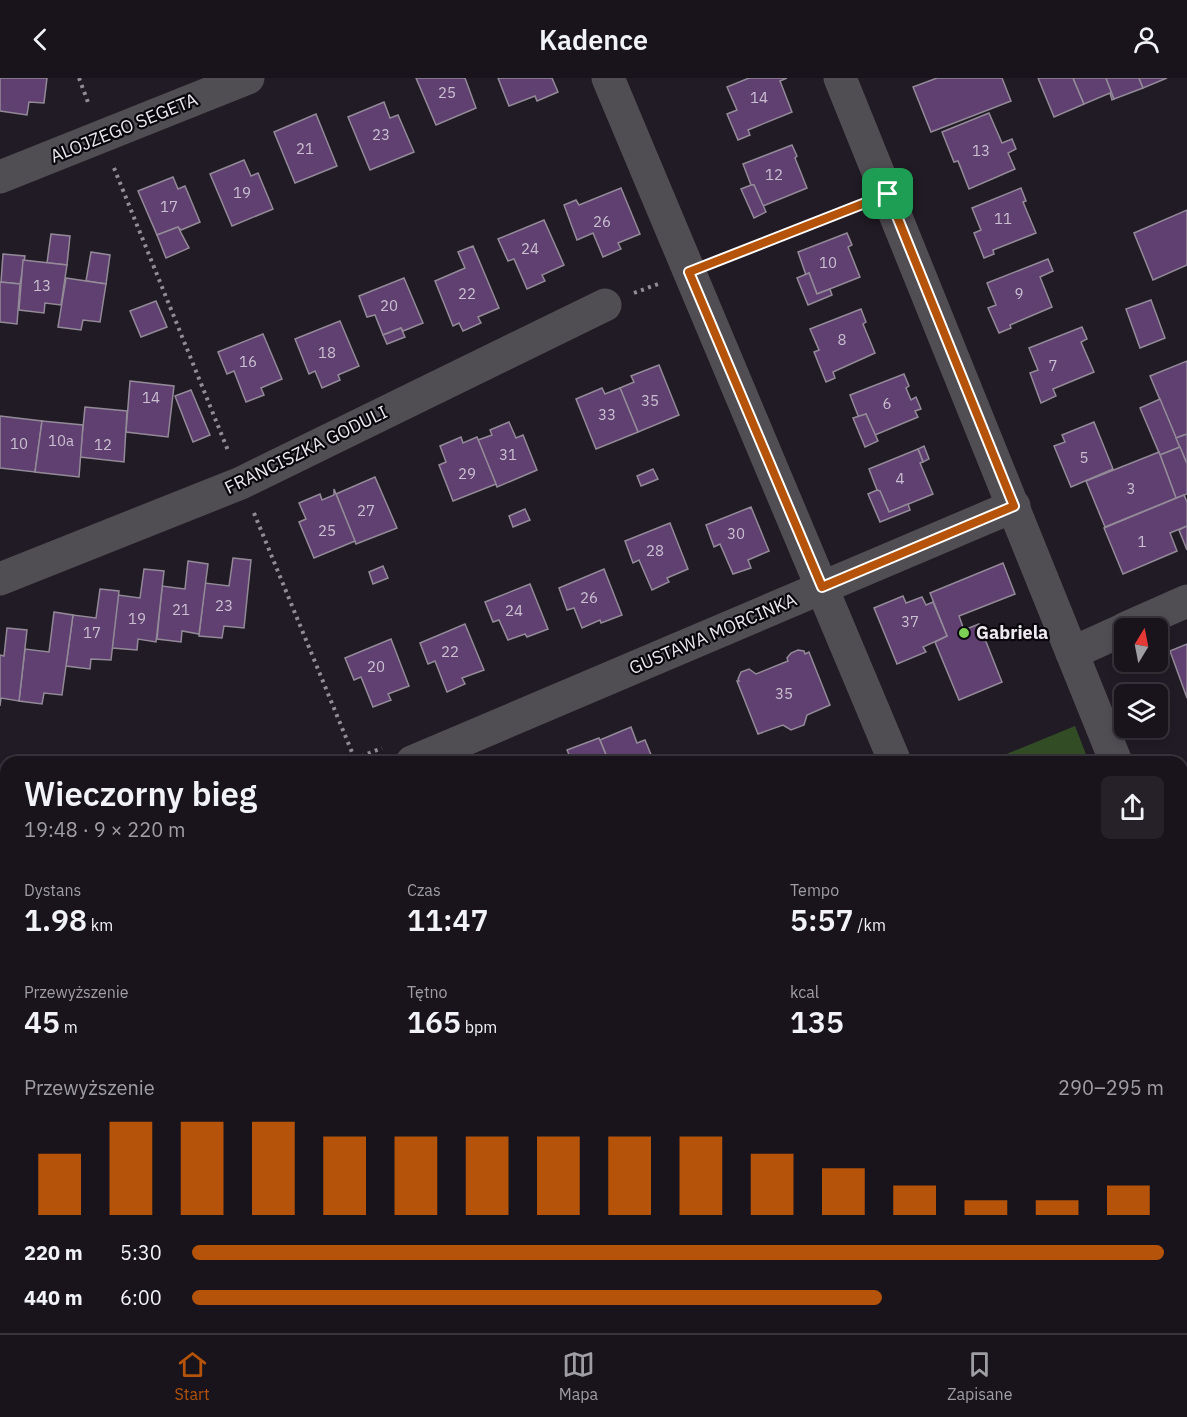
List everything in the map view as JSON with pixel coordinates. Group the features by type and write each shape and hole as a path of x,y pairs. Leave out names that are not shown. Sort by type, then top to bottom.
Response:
{"street":[{"name":"ALOJZEGO SEGETA","path":"0,177 248,78"},
{"path":"608,78 892,756"},
{"path":"840,78 1114,756"},
{"name":"FRANCISZKA GODULI","path":"0,579 241,483 605,305"},
{"name":"GUSTAWA MORCINKA","path":"426,756 1014,506"},
{"path":"1150,618 1187,601"},
{"path":"1072,653 1114,634"}],"path":[{"path":"79,78 241,483 354,756"},
{"path":"605,305 888,194"}],"green space":[{"path":"1075,726 1087,756 1002,756"}],"building":[{"path":"0,78 47,78 44,103 29,102 27,115 0,111"},
{"path":"416,78 465,78 476,108 436,125"},
{"path":"498,78 552,78 558,92 537,101 535,96 509,106"},
{"path":"749,78 787,78 780,81 792,112 748,130 750,135 738,140 727,114 737,110 727,87"},
{"path":"937,78 1002,78 1011,101 931,132 913,87"},
{"path":"1038,78 1073,78 1084,104 1054,117"},
{"path":"1073,78 1106,78 1114,99 1112,100 1110,93 1084,104"},
{"path":"1106,78 1139,78 1143,88 1114,99"},
{"path":"1139,78 1167,78 1143,88"},
{"path":"384,102 390,118 398,115 414,152 370,170 348,117"},
{"path":"989,113 1002,143 1012,139 1016,149 1008,153 1015,169 969,189 958,161 954,162 942,132"},
{"path":"316,114 337,166 295,183 274,132"},
{"path":"792,145 807,188 763,206 754,185 751,185 743,164"},
{"path":"244,160 251,176 258,173 273,209 232,226 210,174"},
{"path":"173,177 178,189 185,186 200,222 181,230 178,227 157,235 138,191"},
{"path":"754,185 766,212 754,218 741,189"},
{"path":"621,188 640,234 618,243 621,249 603,257 593,233 577,240 564,205 576,200 579,205"},
{"path":"1021,188 1026,201 1023,202 1036,233 993,250 994,254 984,258 974,233 981,230 972,208"},
{"path":"1187,210 1187,265 1153,280 1134,233"},
{"path":"544,220 564,265 542,275 545,281 527,289 514,259 508,261 498,239"},
{"path":"178,227 189,248 166,258 157,235"},
{"path":"847,233 852,245 848,247 860,277 817,294 809,273 806,275 798,252"},
{"path":"51,234 70,236 67,265 47,263"},
{"path":"473,246 499,308 478,317 481,323 463,331 459,323 453,326 435,281 465,268 458,252"},
{"path":"91,252 110,255 106,284 86,281"},
{"path":"3,254 25,256 20,284 1,282"},
{"path":"1048,259 1053,271 1040,277 1052,307 1010,325 1011,328 999,333 988,308 996,305 987,283"},
{"path":"23,260 67,265 61,305 45,303 44,313 19,310"},
{"path":"809,273 817,294 830,289 832,295 808,305 797,278"},
{"path":"66,278 106,284 100,322 83,320 81,330 58,327"},
{"path":"404,278 423,323 403,331 401,328 383,335 375,315 367,317 359,296"},
{"path":"0,282 20,284 17,324 0,322"},
{"path":"1151,300 1165,338 1140,348 1126,309"},
{"path":"156,301 167,327 141,337 130,311"},
{"path":"861,309 866,322 863,324 875,353 833,372 835,378 826,382 814,352 819,350 810,329"},
{"path":"340,321 359,366 338,375 340,380 322,388 315,371 309,374 295,339"},
{"path":"1082,327 1087,339 1081,342 1094,372 1053,389 1056,396 1041,403 1030,373 1038,370 1029,348"},
{"path":"401,328 405,337 387,344 383,335"},
{"path":"263,334 282,379 261,388 264,395 246,402 234,371 227,374 218,352"},
{"path":"1187,361 1187,434 1176,438 1150,376"},
{"path":"659,365 679,415 638,432 620,388 634,382 631,376"},
{"path":"904,374 911,400 916,397 921,409 915,411 918,417 875,435 866,414 859,418 850,395"},
{"path":"130,381 174,386 168,437 126,432"},
{"path":"602,388 605,394 620,388 638,432 596,449 576,399"},
{"path":"191,390 210,435 193,442 175,396"},
{"path":"1160,399 1180,447 1160,455 1140,408"},
{"path":"85,407 127,411 124,462 80,457"},
{"path":"866,414 878,441 865,447 853,418"},
{"path":"0,416 42,421 35,472 0,468"},
{"path":"42,421 83,425 79,477 35,472"},
{"path":"509,422 516,438 523,435 537,470 497,487 478,440 492,435 490,430"},
{"path":"1094,422 1113,469 1071,487 1054,446 1065,442 1062,435"},
{"path":"1187,434 1187,464 1176,438"},
{"path":"461,437 463,443 477,437 496,484 453,501 439,465 446,462 440,446"},
{"path":"924,446 929,459 923,462 918,449"},
{"path":"1180,447 1187,464 1187,494 1176,498 1160,455"},
{"path":"918,449 923,462 920,463 933,494 889,512 869,469"},
{"path":"1159,452 1176,498 1105,527 1086,481"},
{"path":"653,469 658,479 641,486 637,476"},
{"path":"375,477 397,528 356,544 336,494"},
{"path":"334,489 355,541 314,558 299,522 306,519 299,503 320,494 322,500 334,495"},
{"path":"880,491 889,512 908,504 910,510 880,522 868,494"},
{"path":"1184,495 1187,502 1187,526 1170,533 1177,551 1123,574 1104,528"},
{"path":"751,507 769,551 748,560 751,568 733,574 720,544 714,547 706,525"},
{"path":"525,509 530,520 513,527 509,516"},
{"path":"670,523 688,569 667,578 669,582 652,590 639,560 633,563 625,541"},
{"path":"1187,526 1187,550 1179,530"},
{"path":"233,558 251,560 244,628 224,626 222,638 199,636 205,583 229,586"},
{"path":"188,561 208,564 199,634 182,631 181,642 157,639 162,586 185,589"},
{"name":"Gabriela","path":"1003,563 1015,594 959,616 964,630 979,624 1002,682 959,700 935,642 947,636 930,593"},
{"path":"383,566 388,578 373,584 369,572"},
{"path":"144,569 164,571 156,642 138,639 137,650 112,648 118,595 140,598"},
{"path":"604,569 622,615 601,623 600,620 582,628 574,608 567,610 559,588"},
{"path":"530,584 548,629 527,637 525,634 508,640 499,620 493,622 485,602"},
{"path":"100,589 119,591 111,660 91,659 90,669 66,666 73,615 96,618"},
{"path":"903,596 906,603 922,597 926,605 933,602 947,636 923,647 926,652 897,664 874,608"},
{"path":"54,612 73,615 62,695 44,693 42,704 19,701 25,649 49,652"},
{"path":"465,624 484,670 462,678 465,684 447,692 435,661 428,664 420,643"},
{"path":"7,628 27,630 19,701 1,698 0,706 0,655 4,656"},
{"path":"391,639 409,686 388,694 391,700 373,707 361,677 354,680 345,658"},
{"path":"1187,644 1187,698 1170,651"},
{"path":"798,650 804,651 805,654 809,652 830,705 807,715 804,725 791,730 783,725 758,734 737,681 739,681 741,672 749,669 756,674 788,661 787,658 791,653"},
{"path":"631,727 637,743 645,740 652,756 607,756 600,740"},
{"path":"599,738 606,756 570,756 567,750"}],"place":[{"name":"Gabriela","path":"964,633"}],"route":[{"path":"888,194 1014,506 822,587 689,272 888,194"}]}
